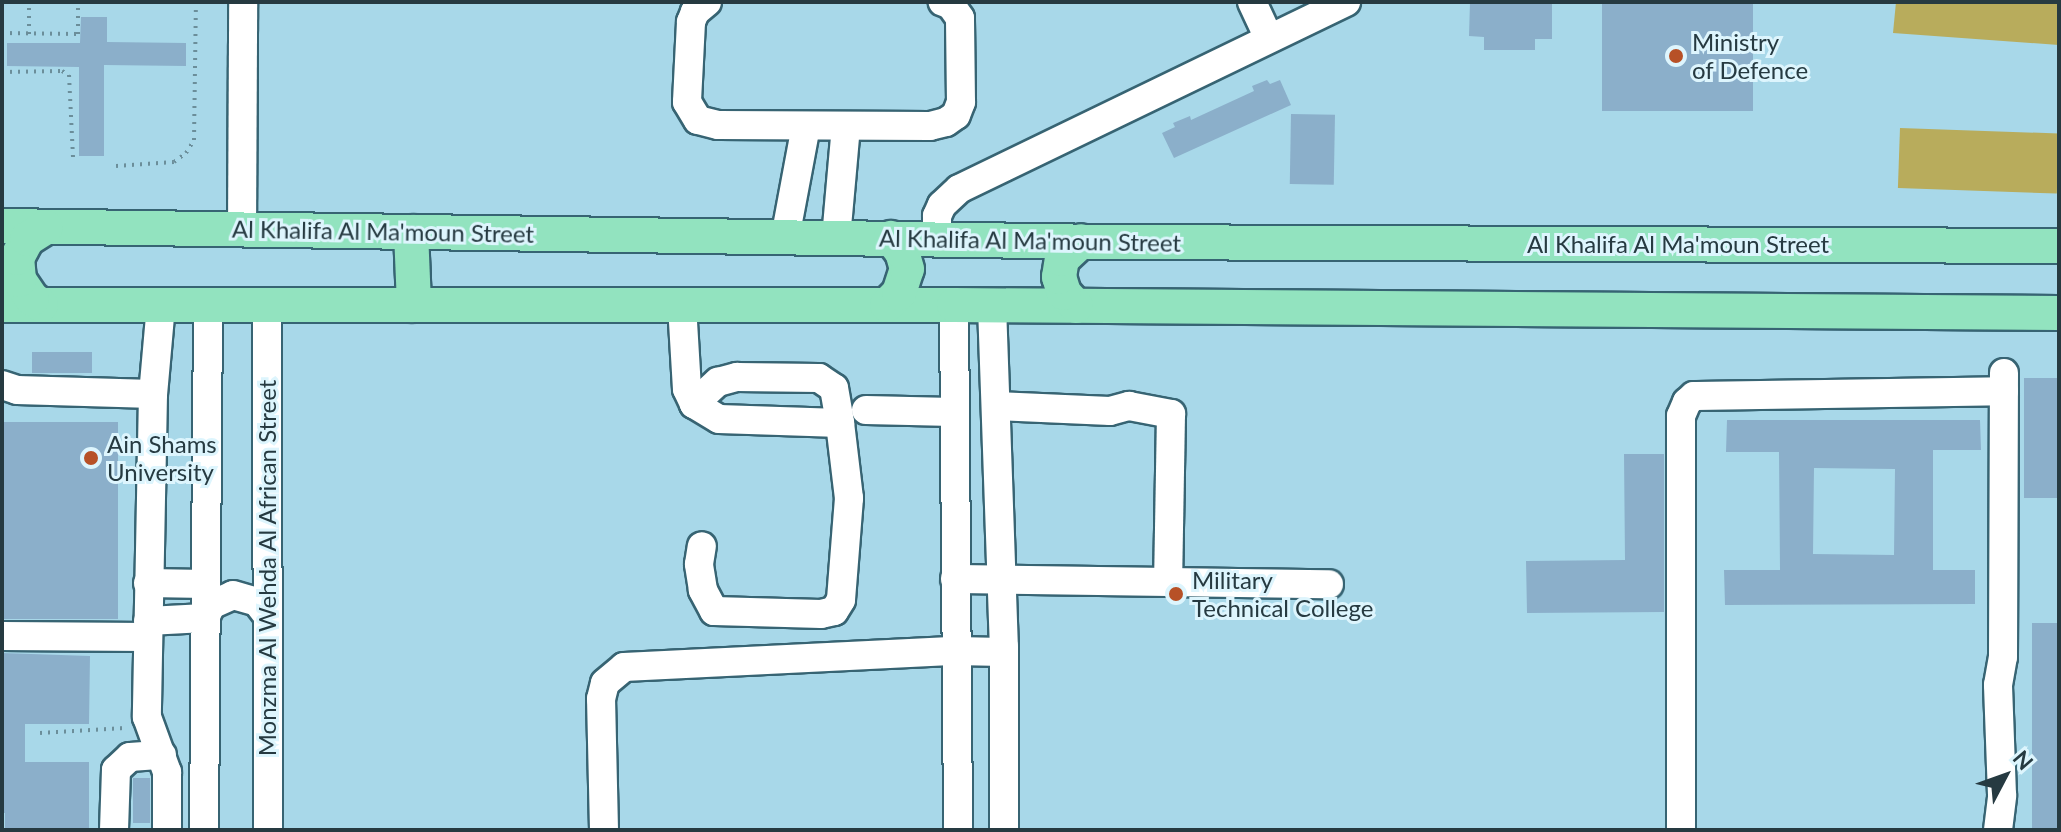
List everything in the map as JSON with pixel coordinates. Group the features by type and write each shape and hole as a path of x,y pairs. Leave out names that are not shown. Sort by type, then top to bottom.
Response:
{"main road":[{"name":"Al Khalifa Al Ma'moun Street","path":"2,226 1081,241 2059,246"},
{"path":"41,305 32,299 19,280 17,258 27,239 46,227"},
{"path":"411,232 414,305"},
{"path":"887,305 899,293 907,269 902,252 891,238"},
{"path":"1076,306 1064,293 1059,277 1062,259 1081,241"},
{"path":"2,305 954,305 2059,313"}],"street":[{"path":"242,229 243,2"},
{"path":"707,2 695,12 691,22 687,102 691,112 707,124 806,126 930,126 956,115 961,102 960,18 957,11 943,2"},
{"path":"1252,2 1269,38"},
{"path":"937,239 937,216 942,205 959,189 1346,2"},
{"path":"785,238 806,126"},
{"path":"836,238 846,126"},
{"path":"161,305 153,394 148,726 162,755 167,778 167,830"},
{"path":"204,830 208,305"},
{"name":"Monzma Al Wehda Al African Street","path":"267,305 268,830"},
{"path":"682,305 687,389 694,404 719,419 840,423"},
{"path":"954,305 958,830"},
{"path":"992,306 1003,652 1004,830"},
{"path":"694,404 718,382 737,377 819,378 834,388 849,498 841,600 834,611 790,614 714,611 703,590 699,564 702,546"},
{"path":"1681,830 1681,416 1687,402 1694,396 2004,382 2003,657 1998,685 2002,795 1998,830"},
{"path":"2,385 17,390 153,394"},
{"path":"996,406 1110,411 1129,406 1171,414 1168,580"},
{"path":"866,410 953,412"},
{"path":"148,583 206,572 240,580 256,574 267,562"},
{"path":"955,579 1001,577 1329,584"},
{"path":"205,618 211,605 233,595 257,602 267,615"},
{"path":"2,636 148,629 205,618"},
{"path":"604,830 601,699 605,683 624,667 956,651 1003,652"},
{"path":"114,830 116,770 130,757 162,755"}],"path":[{"path":"29,2 29,34"},
{"path":"2,33 78,34 78,2"},
{"path":"116,166 174,162 186,153 194,140 196,2"},
{"path":"2,72 62,71 69,75 73,158"},
{"path":"40,733 148,726"}],"shaded area":[{"path":"1896,2 2059,2 2059,45 1893,33"},
{"path":"1900,128 2059,134 2057,194 1898,188"}],"building":[{"path":"1470,2 1552,2 1552,39 1535,39 1535,50 1484,50 1484,37 1469,36"},
{"name":"Ministry of Defence","path":"1602,2 1753,2 1753,111 1602,111"},
{"path":"81,17 107,17 107,42 186,43 186,66 104,65 104,156 79,156 79,67 7,66 7,43 80,43"},
{"path":"1267,80 1270,84 1280,80 1291,105 1174,158 1162,133 1175,127 1173,123 1190,116 1191,120 1254,91 1252,86"},
{"path":"1291,114 1335,115 1334,185 1290,184"},
{"path":"32,352 92,352 92,373 32,373"},
{"path":"2024,378 2057,378 2057,498 2024,498"},
{"path":"1727,420 1980,420 1981,450 1933,450 1933,570 1975,570 1975,604 1725,605 1724,570 1780,570 1779,452 1726,452","holes":["1814,468 1895,469 1894,555 1813,554"]},
{"path":"2,422 118,422 118,619 2,619"},
{"path":"1624,454 1664,454 1664,612 1527,613 1526,561 1625,560"},
{"path":"2032,623 2059,623 2059,830 2032,830"},
{"path":"2,653 90,656 89,724 25,724 25,762 89,762 89,830 5,830 5,813 2,813"},
{"path":"133,778 150,778 150,823 133,823"}],"place":[{"name":"Ministry of Defence","path":"1676,56"},
{"name":"Ain Shams University","path":"91,458"},
{"name":"Military Technical College","path":"1176,594"}]}
